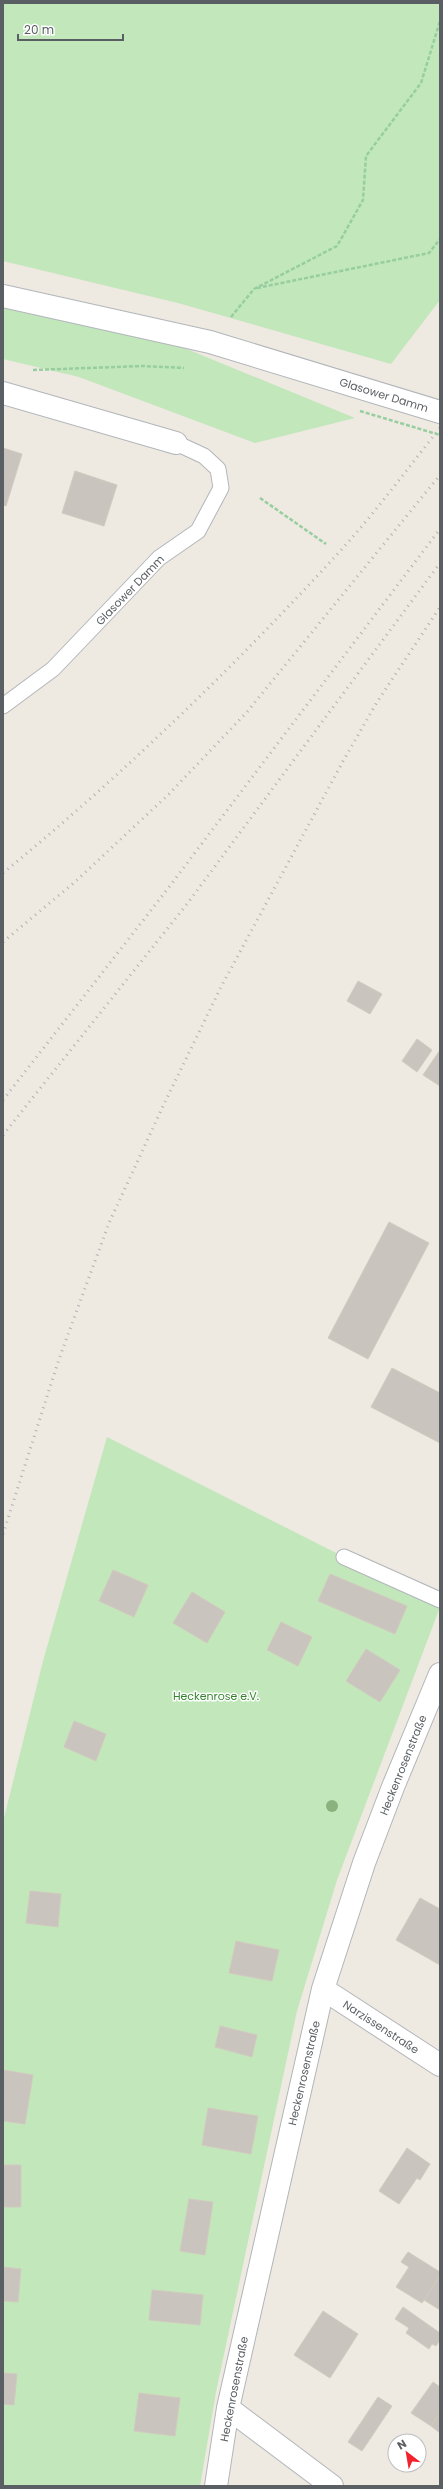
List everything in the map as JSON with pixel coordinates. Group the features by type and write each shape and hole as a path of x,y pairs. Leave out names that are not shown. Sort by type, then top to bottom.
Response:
{"street":[{"name":"Glasower Damm","path":"3,296 210,342 440,412"},
{"name":"Glasower Damm","path":"3,393 176,442"},
{"name":"Heckenrosenstraße","path":"216,2486 228,2408 323,1989 367,1856 392,1787 440,1674"},
{"name":"Narzissenstraße","path":"323,1989 440,2065"},
{"path":"228,2408 332,2486"}],"lane":[{"name":"Glasower Damm","path":"3,706 53,669 159,558 198,530 221,488 218,469 204,456 176,442"},
{"path":"344,1557 440,1600"}],"path":[{"path":"210,342 254,289 337,246 363,200 366,156 420,83 440,21"},
{"path":"254,289 429,253 440,239"},
{"path":"26,370 143,366 189,369"},
{"path":"360,411 440,435"},
{"path":"260,498 326,544"}],"green space":[{"path":"3,3 440,3 440,300 391,364 178,303 3,261"},
{"path":"3,308 177,345 355,418 255,443 79,377 3,359"},
{"name":"Heckenrose e.V.","path":"107,1437 344,1557 440,1600 440,1607 337,1880 297,2011 216,2392 200,2486 3,2486 3,1822 43,1661"}],"building":[{"path":"3,448 22,454 6,506 3,505"},
{"path":"75,471 117,485 104,526 62,513"},
{"path":"358,981 382,994 370,1014 347,1001"},
{"path":"417,1039 432,1050 417,1072 402,1061"},
{"path":"440,1050 440,1086 423,1075"},
{"path":"389,1222 429,1243 368,1359 328,1338"},
{"path":"392,1368 440,1393 440,1443 371,1407"},
{"path":"113,1570 148,1585 134,1617 99,1601"},
{"path":"330,1574 407,1606 395,1634 318,1601"},
{"path":"192,1592 225,1612 207,1643 173,1623"},
{"path":"281,1622 312,1637 298,1666 267,1650"},
{"path":"366,1649 400,1670 380,1702 346,1681"},
{"path":"74,1721 106,1734 96,1761 64,1747"},
{"path":"30,1891 61,1894 58,1927 26,1923"},
{"path":"420,1898 440,1909 440,1965 396,1940"},
{"path":"236,1941 279,1950 272,1981 229,1973"},
{"path":"220,2026 257,2035 252,2057 215,2047"},
{"path":"3,2070 33,2075 25,2124 3,2121"},
{"path":"208,2108 258,2116 251,2154 202,2145"},
{"path":"407,2148 430,2164 420,2180 417,2178 399,2204 379,2191"},
{"path":"3,2165 21,2165 21,2207 3,2207"},
{"path":"189,2199 213,2202 205,2255 180,2251"},
{"path":"408,2252 440,2272 440,2276 422,2303 396,2287 409,2267 401,2262"},
{"path":"3,2267 21,2269 18,2302 3,2301"},
{"path":"440,2276 440,2310 424,2300"},
{"path":"152,2290 203,2295 200,2325 149,2320"},
{"path":"403,2307 440,2333 440,2340 436,2346 432,2344 429,2349 406,2333 409,2328 395,2319"},
{"path":"323,2311 358,2334 330,2378 294,2355"},
{"path":"3,2373 17,2374 14,2405 3,2404"},
{"path":"433,2382 440,2387 440,2413 431,2426 411,2413"},
{"path":"139,2393 180,2398 175,2436 134,2431"},
{"path":"378,2397 392,2406 362,2451 348,2442"},
{"path":"440,2413 440,2433 431,2426"}],"railway":[{"path":"3,873 92,797 136,757 263,633 356,534 440,428"},
{"path":"3,942 76,881 169,794 247,712 440,475"},
{"path":"3,1100 166,891 440,529"},
{"path":"3,1135 187,904 440,563"},
{"path":"3,1534 59,1359 109,1223 164,1104 221,987 342,763 377,702 440,607"}]}
